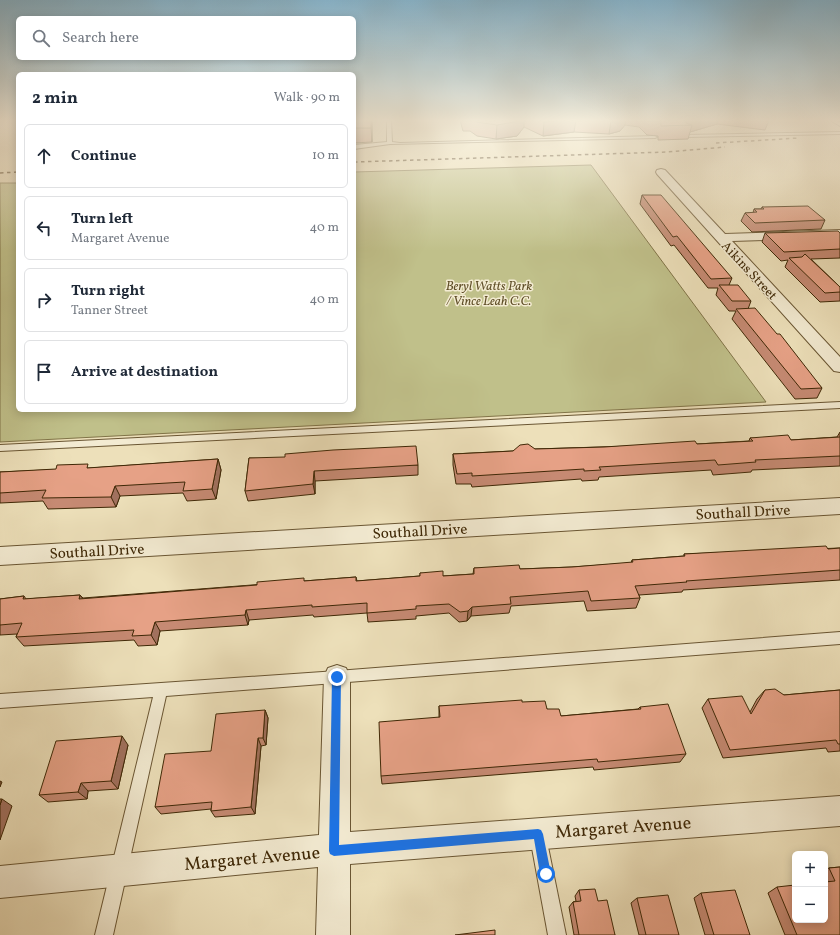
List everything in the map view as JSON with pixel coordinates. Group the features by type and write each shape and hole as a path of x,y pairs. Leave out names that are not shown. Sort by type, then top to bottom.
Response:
{"street":[{"name":"Aikins Street","path":"661,172 840,368"},
{"path":"720,238 840,234"},
{"name":"Southall Drive","path":"0,556 840,506"},
{"path":"333,935 337,677"},
{"name":"Margaret Avenue","path":"0,882 334,851 840,811"}],"lane":[{"path":"0,448 840,405"},
{"path":"0,701 337,677 840,638"},
{"path":"104,935 161,690"},
{"path":"538,834 557,935"}],"green space":[{"name":"Beryl Watts Park / Vince Leah C.C.","path":"591,165 766,402 0,442 0,183 16,183 16,412 356,412 356,172"}],"building":[{"path":"642,195 661,195 732,278 711,279 677,236 673,237"},
{"path":"808,206 825,220 755,223 745,213 757,212 754,209 764,209 762,207"},
{"path":"838,231 840,233 840,249 784,252 765,233"},
{"path":"805,254 840,287 840,292 825,293 789,258 802,257"},
{"path":"719,285 738,285 751,301 732,301"},
{"path":"755,308 777,334 780,334 822,388 801,389 736,309"},
{"path":"788,435 791,440 840,437 840,456 755,460 756,462 718,465 715,460 599,467 601,470 584,471 584,469 472,476 472,473 457,474 453,454 513,451 520,445 528,444 535,449 604,447 695,441 697,444 753,441 750,438"},
{"path":"416,446 418,465 314,471 313,484 245,491 249,458 285,457 285,454 333,450"},
{"path":"218,459 212,489 183,491 185,482 115,486 111,497 42,498 46,490 0,493 0,472 56,469 57,465 88,464 87,468"},
{"path":"826,546 828,549 840,548 840,570 635,586 640,598 591,601 588,591 510,597 511,604 472,607 468,611 460,612 449,604 416,606 416,609 367,613 367,603 312,607 312,605 246,610 245,615 155,622 151,635 132,636 134,630 16,637 22,623 0,625 0,599 24,596 23,599 80,595 79,599 257,585 257,582 304,578 304,581 356,577 356,581 420,576 420,573 443,571 443,576 474,574 474,568 519,565 520,569 572,567 685,556 684,554"},
{"path":"775,689 784,695 840,690 840,744 838,744 836,740 730,750 708,699 742,696 751,714 765,690"},
{"path":"522,700 522,702 545,701 547,709 559,709 561,716 641,709 640,707 668,704 686,754 598,762 597,759 381,776 379,722 440,717 439,706"},
{"path":"265,710 263,738 258,738 251,807 211,811 212,802 155,807 165,754 211,751 216,714"},
{"path":"122,736 111,781 81,783 78,792 39,795 56,741"},
{"path":"840,867 840,935 797,935 792,923 828,923 828,882 835,881 829,868"},
{"path":"792,885 792,923 777,887"},
{"path":"595,889 598,901 607,900 615,935 579,935 573,902 581,901 579,890"},
{"path":"735,890 750,935 714,935 701,893"},
{"path":"668,895 679,935 646,935 637,898"},
{"path":"495,930 495,935 455,935"}],"railway":[{"path":"0,173 16,172"}],"route":[{"path":"337,677 334,851 375,846 538,834 546,874"}]}
